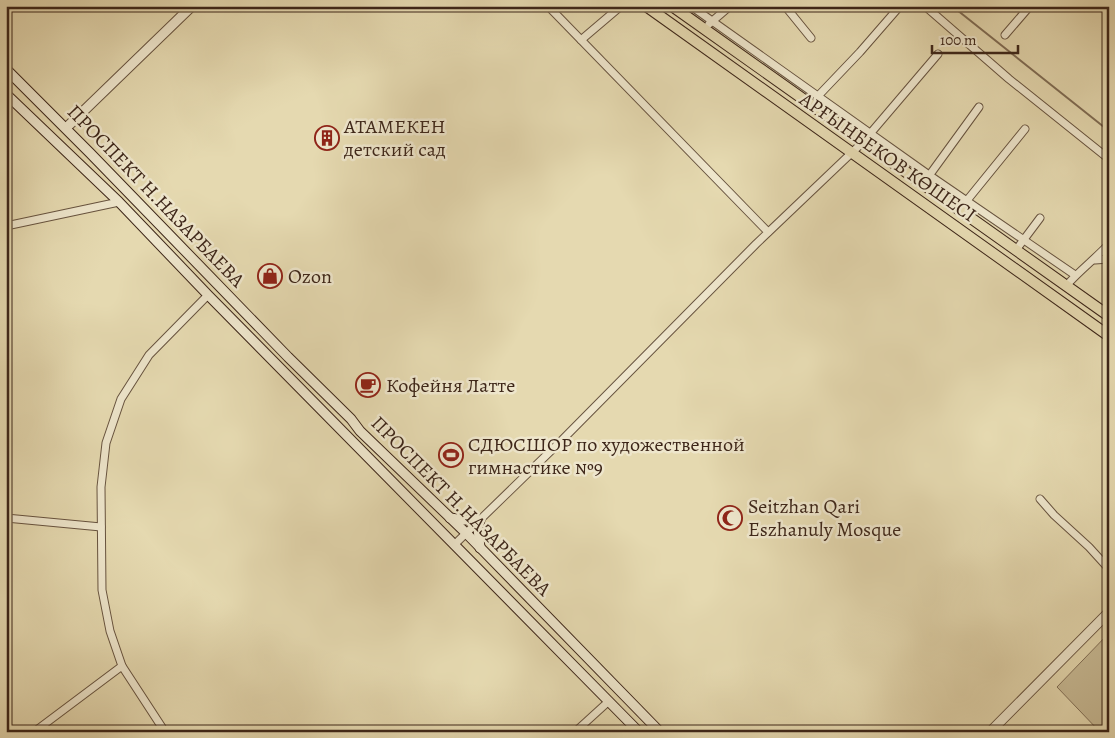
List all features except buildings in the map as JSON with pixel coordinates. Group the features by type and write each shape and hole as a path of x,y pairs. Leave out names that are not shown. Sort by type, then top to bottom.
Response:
{"main road":[{"path":"66,128 192,6"},
{"name":"АРҒЫНБЕКОВ КӨШЕСІ","path":"646,6 1109,336"},
{"name":"АРҒЫНБЕКОВ КӨШЕСІ","path":"672,6 708,25 813,106 1109,316"},
{"name":"ПРОСПЕКТ Н.НАЗАРБАЕВА","path":"6,69 351,419 360,431 466,533 660,732"},
{"name":"ПРОСПЕКТ Н.НАЗАРБАЕВА","path":"6,94 118,202 208,296 639,732"},
{"path":"450,518 480,520 478,528 480,548"},
{"path":"990,732 1109,612"}],"street":[{"path":"548,6 768,232"},
{"path":"580,40 621,6"},
{"path":"691,6 708,25 818,95 929,175 1075,275"},
{"path":"708,25 730,6"},
{"path":"784,6 811,38"},
{"path":"813,106 818,95 860,52 900,6"},
{"path":"925,6 1010,79 1109,159"},
{"path":"1005,35 1030,6"},
{"path":"454,545 562,440 768,232 863,142 938,54"},
{"path":"922,184 979,107"},
{"path":"960,209 1025,129"},
{"path":"6,226 118,202"},
{"path":"1016,250 1040,218"},
{"path":"1066,286 1075,275 1095,260 1109,244"},
{"path":"1095,260 1109,259"},
{"path":"166,732 122,666 110,631 102,590 101,487 106,444 121,399 149,354 208,296"},
{"path":"1040,499 1109,569"},
{"path":"6,518 101,527"},
{"path":"34,732 122,666"},
{"path":"575,732 609,701"}],"shaded area":[{"path":"1109,633 1109,732 1100,732 1057,687"}],"waterway":[{"path":"952,6 1109,131"}],"place":[{"name":"АТАМЕКЕН детский сад","path":"327,138"},
{"name":"Ozon","path":"270,276"},
{"name":"Кофейня Латте","path":"368,385"},
{"name":"СДЮСШОР по художественной гимнастике №9","path":"451,455"},
{"name":"Seitzhan Qari Eszhanuly Mosque","path":"730,518"}]}
